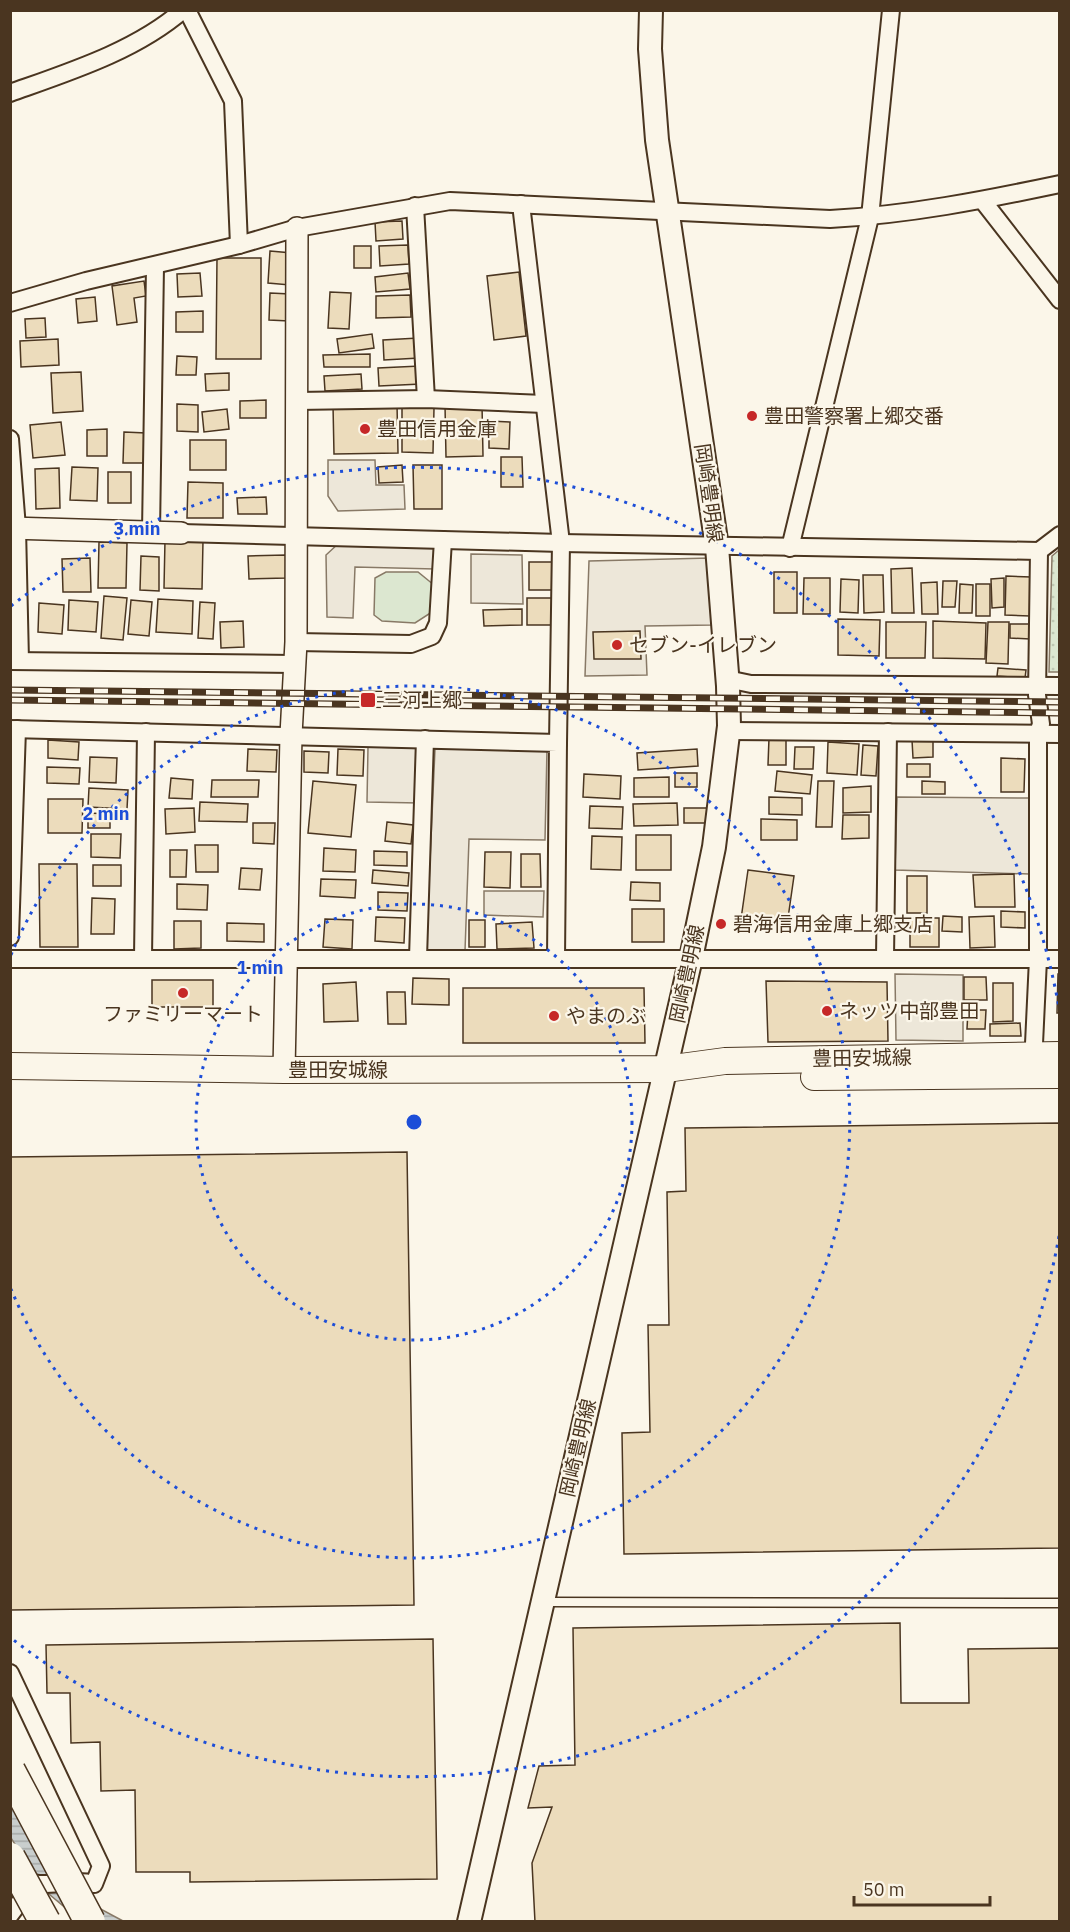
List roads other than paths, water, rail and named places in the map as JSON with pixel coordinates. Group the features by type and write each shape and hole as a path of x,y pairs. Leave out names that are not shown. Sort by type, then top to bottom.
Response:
{"highway":[{"path":"10,1771 90,1922"},
{"path":"10,1858 45,1922"}],"main road":[{"name":"岡崎豊明線","path":"468,1922 691,958 714,847 728,731 727,679 717,547 666,210 650,49 651,10"},
{"name":"豊田安城線","path":"10,1066 284,1070 666,1069 719,1077 1033,1065 1059,1055"},
{"name":"豊田安城線","path":"1033,1065 1059,1075"}],"street":[{"path":"10,93 112,53 166,25 185,10 233,101 239,245"},
{"path":"790,548 870,217 891,10"},
{"path":"10,303 86,280 155,266 297,228 450,201 830,219 870,217 983,201 1059,184"},
{"path":"983,201 1059,300"},
{"path":"521,204 561,543 556,959"},
{"path":"416,206 426,399"},
{"path":"284,1070 291,735 293,664 296,642 297,228"},
{"path":"151,532 155,266"},
{"path":"297,401 426,399 544,404"},
{"path":"10,439 14,528 15,661 293,664"},
{"path":"14,528 717,547 1039,551 1059,535"},
{"path":"296,642 411,644 432,636 438,623 443,540"},
{"path":"1033,1065 1038,959 1038,733 1041,724 1038,686 1039,551"},
{"path":"727,679 751,684 1059,686"},
{"path":"10,937 14,729 558,743"},
{"path":"728,731 1059,734"},
{"path":"143,958 146,732"},
{"path":"885,958 888,732"},
{"path":"418,958 425,739"},
{"path":"10,959 1059,959"},
{"path":"10,1673 101,1866 94,1884 79,1880 34,1885 10,1873"},
{"path":"10,1915 34,1885"}],"lane":[{"path":"542,1602 1059,1603"}],"railway":[{"path":"10,690 1060,702"},
{"path":"10,700 1060,713"}],"place":[{"name":"豊田警察署上郷交番","path":"752,416"},
{"name":"豊田信用金庫","path":"365,429"},
{"name":"セブン-イレブン","path":"617,645"},
{"name":"三河上郷","path":"368,700"},
{"name":"碧海信用金庫上郷支店","path":"721,924"},
{"name":"ファミリーマート","path":"183,993"},
{"name":"ネッツ中部豊田","path":"827,1011"},
{"name":"やまのぶ","path":"554,1016"}]}
